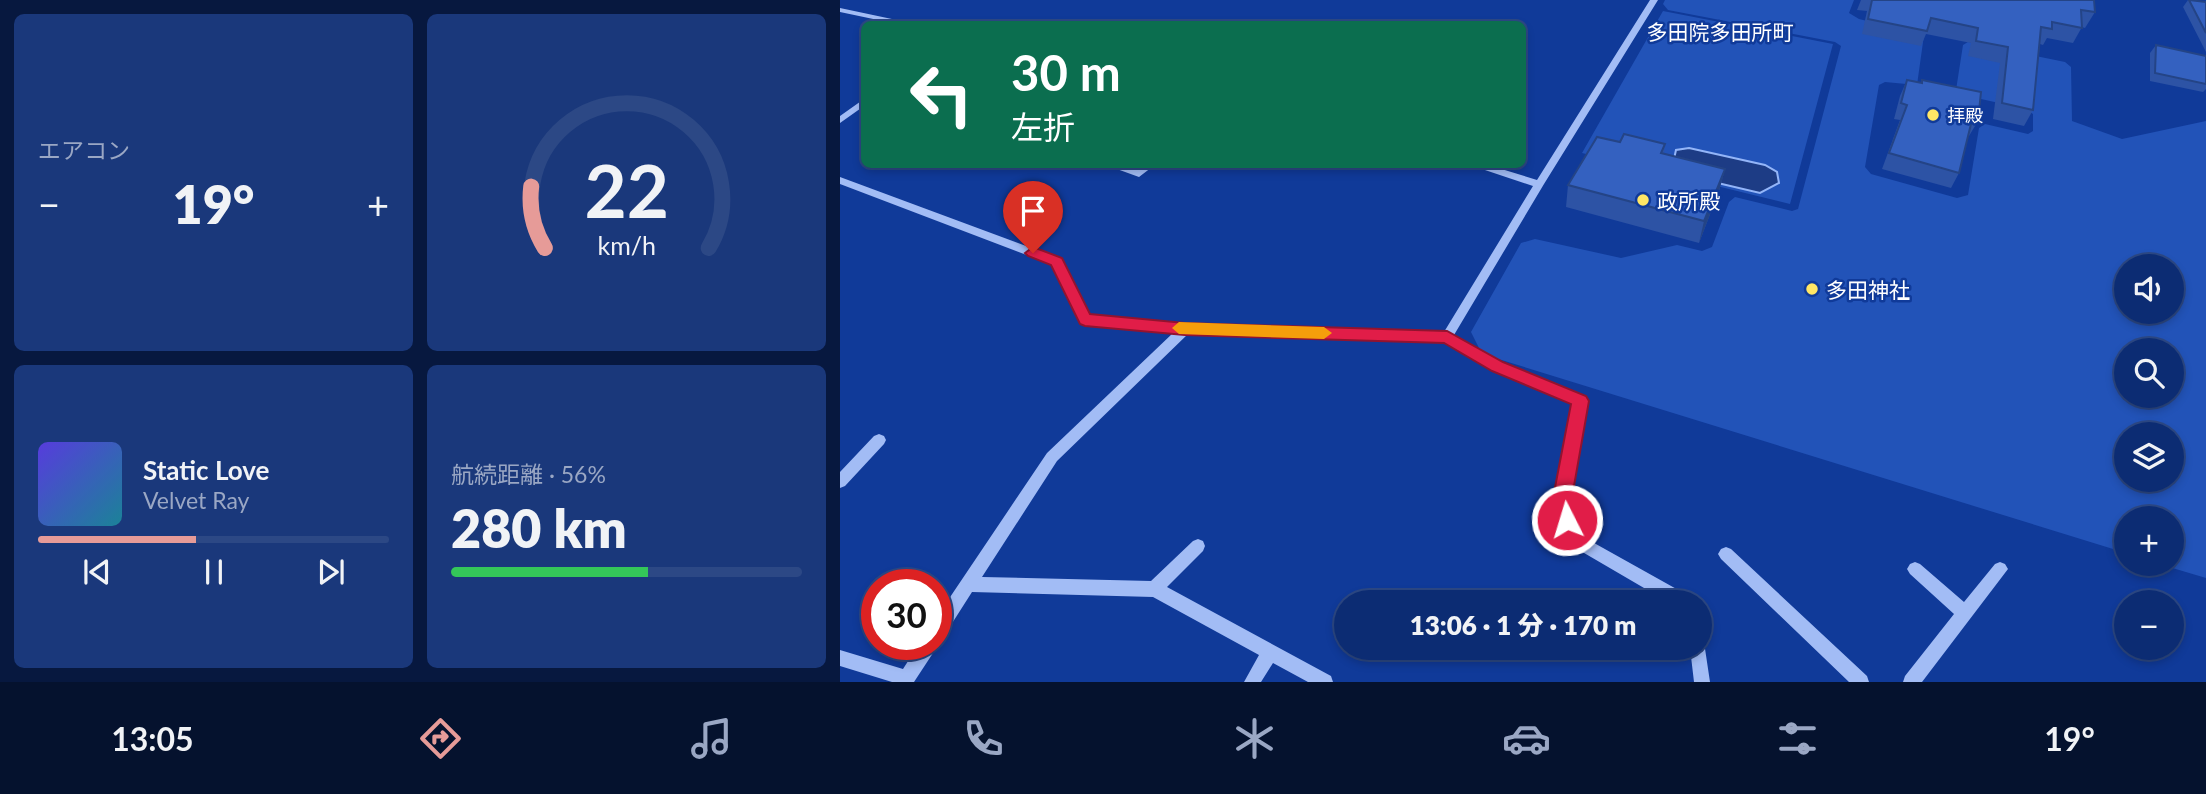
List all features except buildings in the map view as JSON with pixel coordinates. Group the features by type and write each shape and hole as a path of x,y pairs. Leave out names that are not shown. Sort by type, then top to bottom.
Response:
{"street":[{"path":"1447,337 1654,0"},
{"path":"840,10 892,21"},
{"path":"840,120 861,104"},
{"path":"1120,168 1139,174 1146,168"},
{"path":"1485,168 1539,184"},
{"path":"840,180 1057,262 1085,320 1185,329 1447,337 1498,367 1580,401 1562,503 1572,538 1662,590"},
{"path":"952,608 1052,457 1185,329"},
{"path":"840,482 880,440"},
{"path":"1154,589 1198,546"},
{"path":"1726,554 1861,682"},
{"path":"1914,569 1964,612"},
{"path":"1911,682 2000,569"},
{"path":"968,584 1154,589 1325,682"},
{"path":"1252,682 1270,652"},
{"path":"840,658 905,680 918,660"},
{"path":"1699,660 1702,682"}],"shaded area":[{"name":"多田神社","path":"1665,0 1854,0 1849,13 1859,19 1924,35 1917,85 1885,82 1879,85 1865,167 1871,174 1957,198 1968,195 1979,128 1985,124 2028,134 2033,131 2033,114 2026,109 1963,95 1956,90 1963,45 1968,42 2065,62 2071,67 2072,121 2122,139 2206,121 2206,578 2184,571 2184,506 2114,506 2114,549 1482,354 1471,332 1521,243 1535,239 1621,258 1677,245 1702,251 1712,247 1729,202 1735,197 1792,211 1798,209 1841,46 1835,42 1668,10 1663,4"},
{"path":"1663,11 1833,44 1790,204 1582,153"},
{"path":"1689,148 1765,165 1777,172 1779,183 1760,193 1688,176 1674,159 1676,150"}],"slow traffic":[{"path":"1179,328 1324,333"}],"place":[{"name":"拝殿","path":"1933,115"},
{"name":"政所殿","path":"1643,200"},
{"name":"多田神社","path":"1812,289"}],"district":[{"name":"多田院多田所町","path":"1720,31"}],"route":[{"path":"1033,253 1057,262 1085,320 1185,329 1447,337 1498,367 1580,401 1568,454 1562,503 1567,520"}]}
